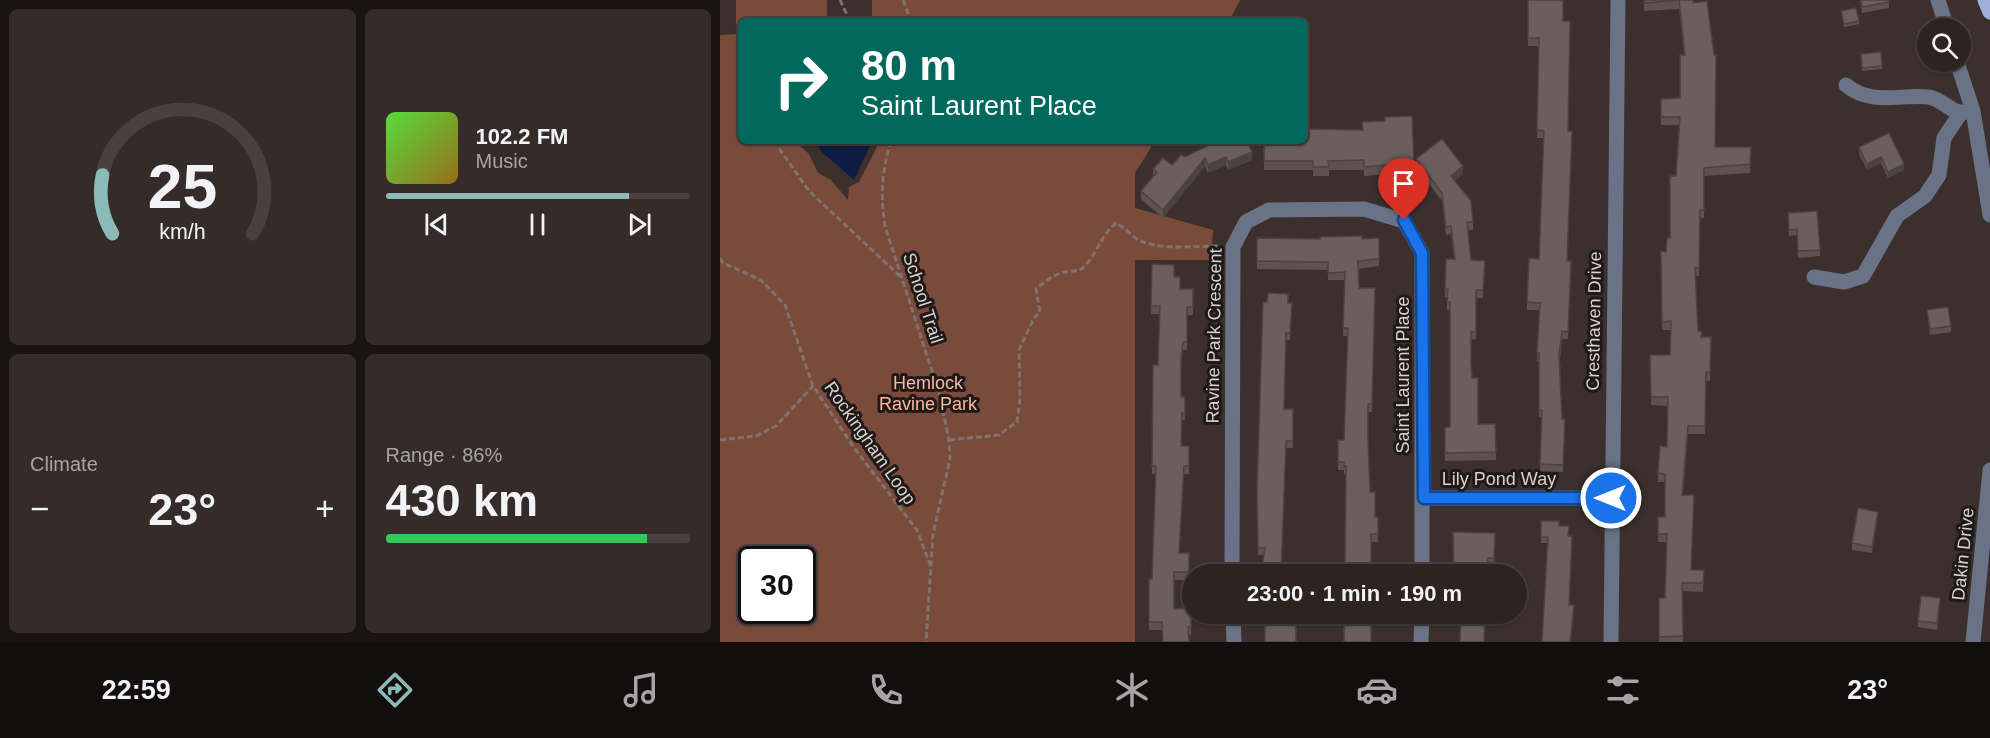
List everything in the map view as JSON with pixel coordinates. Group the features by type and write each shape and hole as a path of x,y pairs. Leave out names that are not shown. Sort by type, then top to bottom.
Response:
{"main road":[{"path":"1985,0 1990,12"}],"street":[{"name":"Cresthaven Drive","path":"1611,642 1618,0"},
{"path":"1938,0 1944,18"},
{"path":"1959,72 1990,215"},
{"path":"1846,85 1856,93 1884,99 1931,97 1966,113"},
{"path":"1814,277 1844,282 1863,276 1897,216 1925,196 1939,175 1944,138 1966,113"},
{"name":"Ravine Park Crescent","path":"1232,564 1233,247 1246,222 1269,210 1364,209"},
{"name":"Saint Laurent Place","path":"1364,209 1404,220 1422,253 1422,564"},
{"name":"Dakin Drive","path":"1973,642 1990,470"},
{"name":"Lily Pond Way","path":"1424,498 1611,498"},
{"path":"1233,624 1234,642"},
{"path":"1421,642 1422,624"}],"path":[{"path":"840,0 849,18"},
{"path":"903,0 910,18"},
{"path":"776,144 809,191 902,279"},
{"name":"School Trail","path":"890,144 883,169 881,201 885,225 940,396 950,459 933,534 926,642"},
{"path":"948,440 999,435 1017,422 1020,398 1019,350 1034,318 1040,312 1036,289 1048,278 1065,270 1079,271 1091,261 1107,230 1116,223 1128,229 1140,242 1160,246 1233,247"},
{"name":"Rockingham Loop","path":"720,258 723,263 761,280 785,305 813,386 849,440 917,530 932,568"},
{"path":"720,440 756,436 776,426 813,386"}],"green space":[{"name":"Hemlock Ravine Park","path":"736,0 827,0 827,18 738,18 738,144 799,144 809,154 818,173 831,180 848,200 849,187 859,182 878,144 1153,144 1135,173 1135,208 1213,230 1211,260 1135,260 1135,642 720,642 720,35 736,34"},
{"path":"872,0 1240,0 1231,18 872,18"}],"water":[{"path":"817,144 871,144 854,180 821,151"}],"building":[{"path":"1528,0 1563,0 1563,21 1570,21 1568,131 1572,131 1567,261 1571,261 1568,332 1562,331 1559,355 1562,419 1565,419 1563,465 1540,464 1542,410 1539,410 1539,353 1537,353 1540,303 1527,302 1529,258 1539,259 1544,131 1537,130 1539,38 1528,38"},
{"path":"1644,0 1679,0 1644,3"},
{"path":"1679,0 1693,0 1693,3 1707,1 1714,55 1716,55 1715,147 1751,147 1750,164 1704,168 1704,210 1700,210 1699,268 1695,268 1698,331 1702,332 1701,337 1711,337 1710,372 1706,372 1705,426 1688,426 1682,495 1694,495 1691,570 1704,570 1703,583 1682,583 1683,636 1659,637 1659,598 1665,598 1667,534 1658,534 1658,517 1665,517 1665,474 1658,473 1660,446 1667,447 1668,397 1651,397 1650,355 1670,355 1671,321 1662,322 1661,251 1666,252 1667,238 1670,238 1670,176 1676,176 1680,117 1661,117 1661,99 1680,98 1680,55 1685,55"},
{"path":"1861,0 1889,0 1889,2 1862,7"},
{"path":"1856,8 1859,21 1844,24 1841,11"},
{"path":"1881,52 1882,66 1862,68 1861,54"},
{"path":"1412,116 1414,163 1364,167 1364,160 1328,161 1329,167 1313,167 1313,161 1264,161 1264,144 1308,144 1308,129 1363,130 1362,122 1385,121 1385,117"},
{"path":"1889,133 1904,164 1888,172 1881,157 1867,164 1859,147"},
{"path":"1442,139 1463,166 1451,176 1471,201 1473,222 1467,222 1471,260 1485,261 1483,290 1476,290 1476,332 1471,332 1471,364 1472,378 1478,378 1478,424 1495,424 1496,452 1445,453 1445,428 1450,427 1450,302 1447,302 1448,289 1445,289 1446,259 1455,259 1451,226 1446,227 1442,193 1416,159"},
{"path":"1211,144 1248,144 1252,152 1228,162 1226,157 1208,165 1205,158 1163,210 1141,191 1157,172 1153,169 1163,158 1172,165 1181,155 1185,157"},
{"path":"1817,211 1820,250 1798,251 1797,229 1789,230 1788,213"},
{"path":"1320,237 1379,238 1379,259 1358,261 1359,288 1375,288 1372,404 1368,404 1368,440 1370,492 1375,492 1378,534 1371,534 1371,564 1345,564 1346,466 1344,462 1338,462 1338,440 1344,440 1348,328 1343,328 1345,272 1328,273 1328,262 1257,261 1257,238 1320,239"},
{"path":"1152,264 1174,265 1174,277 1180,277 1180,289 1193,289 1193,307 1187,307 1187,342 1183,342 1181,358 1181,397 1185,397 1185,413 1182,413 1181,446 1189,446 1189,466 1184,466 1179,553 1189,553 1189,564 1182,564 1182,572 1174,572 1174,609 1182,609 1182,624 1191,624 1191,627 1188,627 1189,642 1163,642 1162,622 1149,622 1149,579 1152,579 1156,466 1152,466 1153,365 1158,365 1160,306 1151,306"},
{"path":"1268,293 1288,294 1288,303 1292,303 1290,333 1286,333 1284,409 1293,409 1293,441 1286,441 1281,564 1263,564 1265,548 1258,548 1257,490 1263,302 1267,302"},
{"path":"1948,307 1951,326 1930,329 1927,310"},
{"path":"1858,508 1878,512 1872,547 1852,543"},
{"path":"1541,521 1559,521 1559,526 1569,526 1568,536 1572,536 1569,605 1574,605 1570,642 1542,642 1548,537 1541,537"},
{"path":"1453,532 1495,533 1494,558 1488,558 1488,564 1454,564"},
{"path":"1921,596 1940,598 1937,623 1918,621"},
{"path":"1265,624 1296,624 1296,642 1265,642"},
{"path":"1344,624 1371,624 1371,642 1344,642"},
{"path":"1461,624 1485,624 1484,642 1460,642"}],"route":[{"path":"1404,220 1422,253 1424,498 1611,498"}]}
